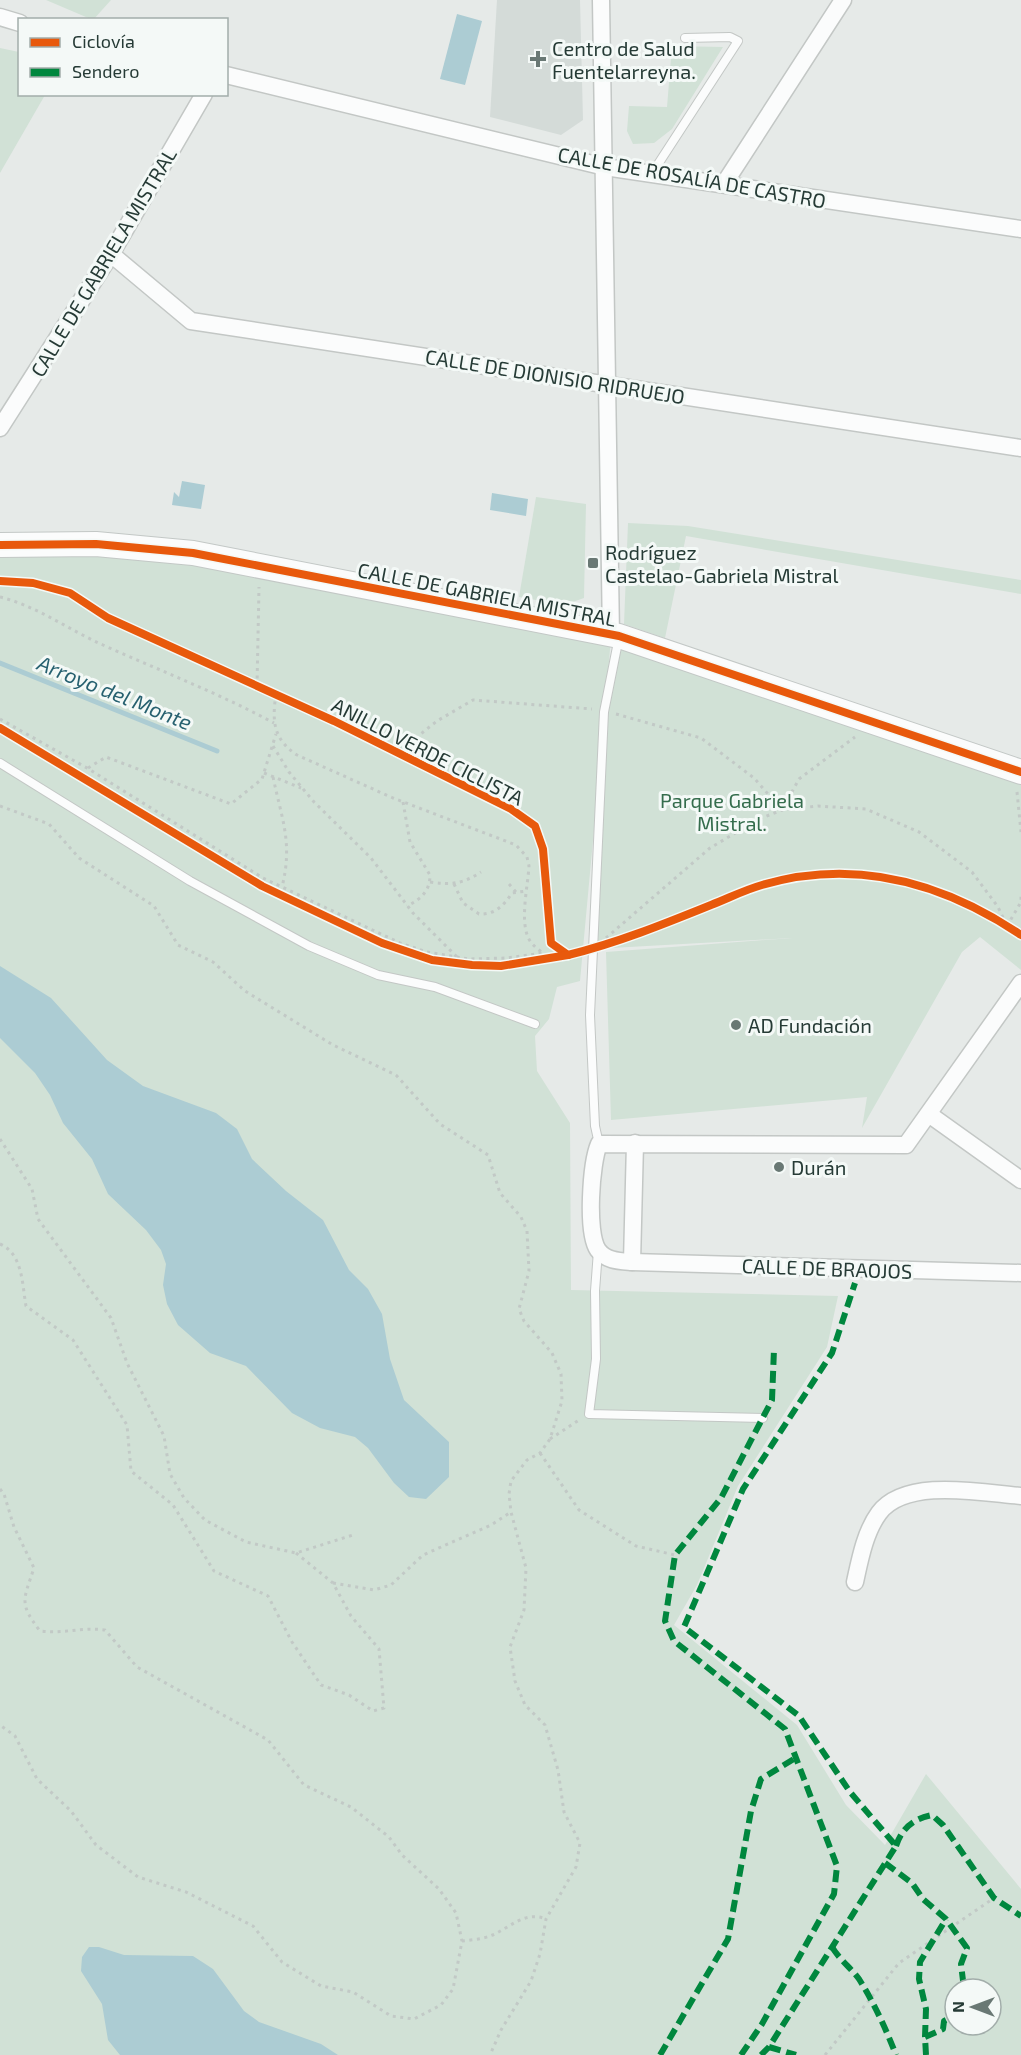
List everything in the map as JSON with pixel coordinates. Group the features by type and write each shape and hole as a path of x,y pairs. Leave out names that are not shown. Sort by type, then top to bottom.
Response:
{"street":[{"path":"601,0 615,636"},
{"path":"724,184 843,0"},
{"name":"CALLE DE ROSALÍA DE CASTRO","path":"228,75 605,167 1021,230"},
{"name":"CALLE DE GABRIELA MISTRAL","path":"0,428 111,254 203,96"},
{"name":"CALLE DE DIONISIO RIDRUEJO","path":"111,254 191,321 1021,448"},
{"name":"CALLE DE GABRIELA MISTRAL","path":"0,545 96,544 192,554 615,636 1018,771"},
{"path":"598,1250 592,1233 593,1159 599,1144 906,1145 930,1115 1021,983"},
{"path":"930,1115 1021,1180"},
{"path":"632,1262 635,1143"},
{"name":"CALLE DE BRAOJOS","path":"598,1250 611,1260 632,1262 1021,1273"},
{"path":"855,1582 862,1549 880,1512 899,1498 927,1489 1021,1496"}],"lane":[{"path":"651,174 738,41 730,37 684,38"},
{"path":"599,1144 595,1126 590,1016 604,712 615,636"},
{"path":"0,763 190,881 309,946 378,975 435,987 535,1024"},
{"path":"598,1250 595,1291 596,1359 589,1414 763,1419"}],"path":[{"path":"257,686 259,587"},
{"path":"0,597 63,624 103,645 219,693 274,723"},
{"path":"248,681 286,699"},
{"path":"87,768 106,757 231,804 262,779 276,734 274,723 276,694"},
{"path":"0,718 87,768 282,887 400,943 458,957 507,958 543,953"},
{"path":"782,810 799,778 874,722"},
{"path":"0,729 25,744"},
{"path":"276,734 297,755 403,802 516,845 527,857 529,866 528,937 551,960"},
{"path":"273,746 302,789 371,858 407,906 458,957"},
{"path":"1018,771 1021,832"},
{"path":"264,774 302,789"},
{"path":"273,777 286,829 289,862 282,887"},
{"path":"403,802 410,842 430,874 430,882 419,900 407,906"},
{"path":"0,806 49,824 79,858 154,906 178,945 213,962 245,991 333,1045 396,1075 440,1124 488,1155 500,1193 521,1217 527,1231 529,1271 519,1309 524,1321 552,1353 561,1374 562,1401 550,1439 540,1453 527,1460 511,1481 509,1494 512,1512 526,1568 524,1610 510,1647 515,1681 525,1705 545,1725 558,1770 564,1812 580,1843 576,1867 546,1919 540,1954 531,1981 501,2030 490,2055"},
{"path":"593,949 711,848 759,819 782,810 818,806 867,809 919,832 972,872 1011,928"},
{"path":"165,828 302,907 406,953 432,960 501,966 560,958"},
{"path":"430,882 454,884 465,882 481,872"},
{"path":"454,884 463,903 479,914 493,912 516,891 527,891"},
{"path":"509,884 516,891"},
{"path":"1011,928 1021,902 1021,895"},
{"path":"993,917 1011,928"},
{"path":"593,949 614,941"},
{"path":"0,1139 32,1189 38,1219 111,1318 127,1363 164,1436 170,1474 184,1498 205,1520 246,1542 296,1553 333,1583 351,1616 379,1649 384,1708 373,1711 349,1695 321,1685 292,1642 268,1596 214,1571 173,1505 131,1471 127,1425 73,1340 26,1306 19,1265 9,1248 0,1244"},
{"path":"550,1439 589,1414"},
{"path":"540,1453 579,1510 636,1546 675,1556"},
{"path":"0,1489 4,1494 14,1527 34,1568 26,1593 25,1611 40,1631 59,1633 87,1628 105,1630 137,1667 267,1740 304,1785 351,1807 389,1837 402,1855 438,1889 456,1913 462,1941 453,1989 441,2005 414,2019 391,2016 353,1992 321,1986 282,1962 253,1926 186,1892 138,1877 96,1845 71,1811 37,1779 15,1736 0,1725"},
{"path":"333,1583 374,1590 391,1585 423,1555 491,1526 512,1512"},
{"path":"296,1553 353,1534"},
{"path":"825,2055 899,1963 994,1898"},
{"path":"462,1941 490,1936 525,1918 539,1916 546,1919"}],"shaded area":[{"name":"Centro de Salud Fuentelarreyna.","path":"497,0 580,0 583,120 561,135 490,117"}],"green space":[{"path":"46,0 111,0 95,18 88,18"},
{"path":"672,46 723,47 672,129 654,143 633,144 627,131 629,106 667,107"},
{"path":"0,48 18,52 18,96 44,96 0,173"},
{"path":"536,497 586,504 584,598 564,605 519,597"},
{"path":"628,523 688,526 1021,580 1021,594 686,536 665,638 624,624"},
{"name":"Parque Gabriela Mistral.","path":"0,539 96,544 611,636 606,701 619,636 1021,779 1021,970 980,937 962,952 862,1128 867,1097 611,1120 606,952 792,938 593,949 602,743 580,981 557,987 549,1019 535,1036 537,1071 570,1123 571,1290 838,1296 827,1347 738,1486 697,1585 674,1625 797,1725 846,1805 885,1845 926,1774 1021,1889 1021,2055 0,2055"}],"water":[{"path":"457,14 482,21 465,85 440,79"},
{"path":"182,481 205,485 201,509 172,505 174,492 179,497"},
{"path":"492,493 528,499 526,516 490,510"},
{"path":"0,966 51,998 107,1060 143,1086 216,1113 237,1129 252,1159 286,1191 323,1220 349,1270 368,1289 382,1314 390,1359 404,1400 449,1442 449,1477 426,1499 409,1497 394,1483 368,1448 355,1437 320,1428 292,1413 246,1366 210,1353 178,1325 167,1304 163,1285 166,1264 161,1250 146,1230 108,1194 92,1159 63,1123 50,1095 35,1073 0,1038"},
{"path":"89,1947 99,1947 124,1955 193,1956 213,1969 244,2011 259,2022 321,2044 338,2055 120,2055 108,2040 102,2004 81,1971 82,1957"}],"waterway":[{"name":"Arroyo del Monte","path":"0,663 217,751"}],"marked path":[{"path":"761,2055 769,2047 896,1846 850,1792 799,1716 684,1627 743,1489 832,1353 855,1283"},
{"path":"741,2055 762,2024 834,1894 837,1866 785,1729 674,1641 665,1621 675,1555 721,1498 772,1400 774,1349"},
{"path":"660,2055 728,1939 751,1811 761,1779 797,1757"},
{"path":"896,1846 901,1834 909,1825 932,1815 943,1825 994,1898 1021,1916"},
{"path":"885,1863 912,1883 923,1899 946,1919 967,1948 961,1964 963,1977"},
{"path":"925,2037 926,2009 919,1979 920,1962 946,1919"},
{"path":"832,1947 864,1988 896,2055"},
{"path":"926,2055 925,2037 943,2029"},
{"path":"769,2047 796,2055"}],"cycle path":[{"path":"0,545 96,544 193,553 619,636 1021,772"},
{"name":"ANILLO VERDE CICLISTA","path":"0,581 33,583 70,593 108,618 334,721 511,809 535,826 543,849 551,943 568,955 640,933 755,887 797,877 831,874 864,875 897,880 929,889 960,901 1021,935"},
{"path":"0,728 262,886 382,943 432,960 472,965 501,966 568,955"}],"place":[{"name":"Centro de Salud Fuentelarreyna.","path":"538,59"},
{"name":"Rodríguez Castelao-Gabriela Mistral","path":"593,563"},
{"name":"AD Fundación","path":"736,1025"},
{"name":"Durán","path":"779,1167"}]}
